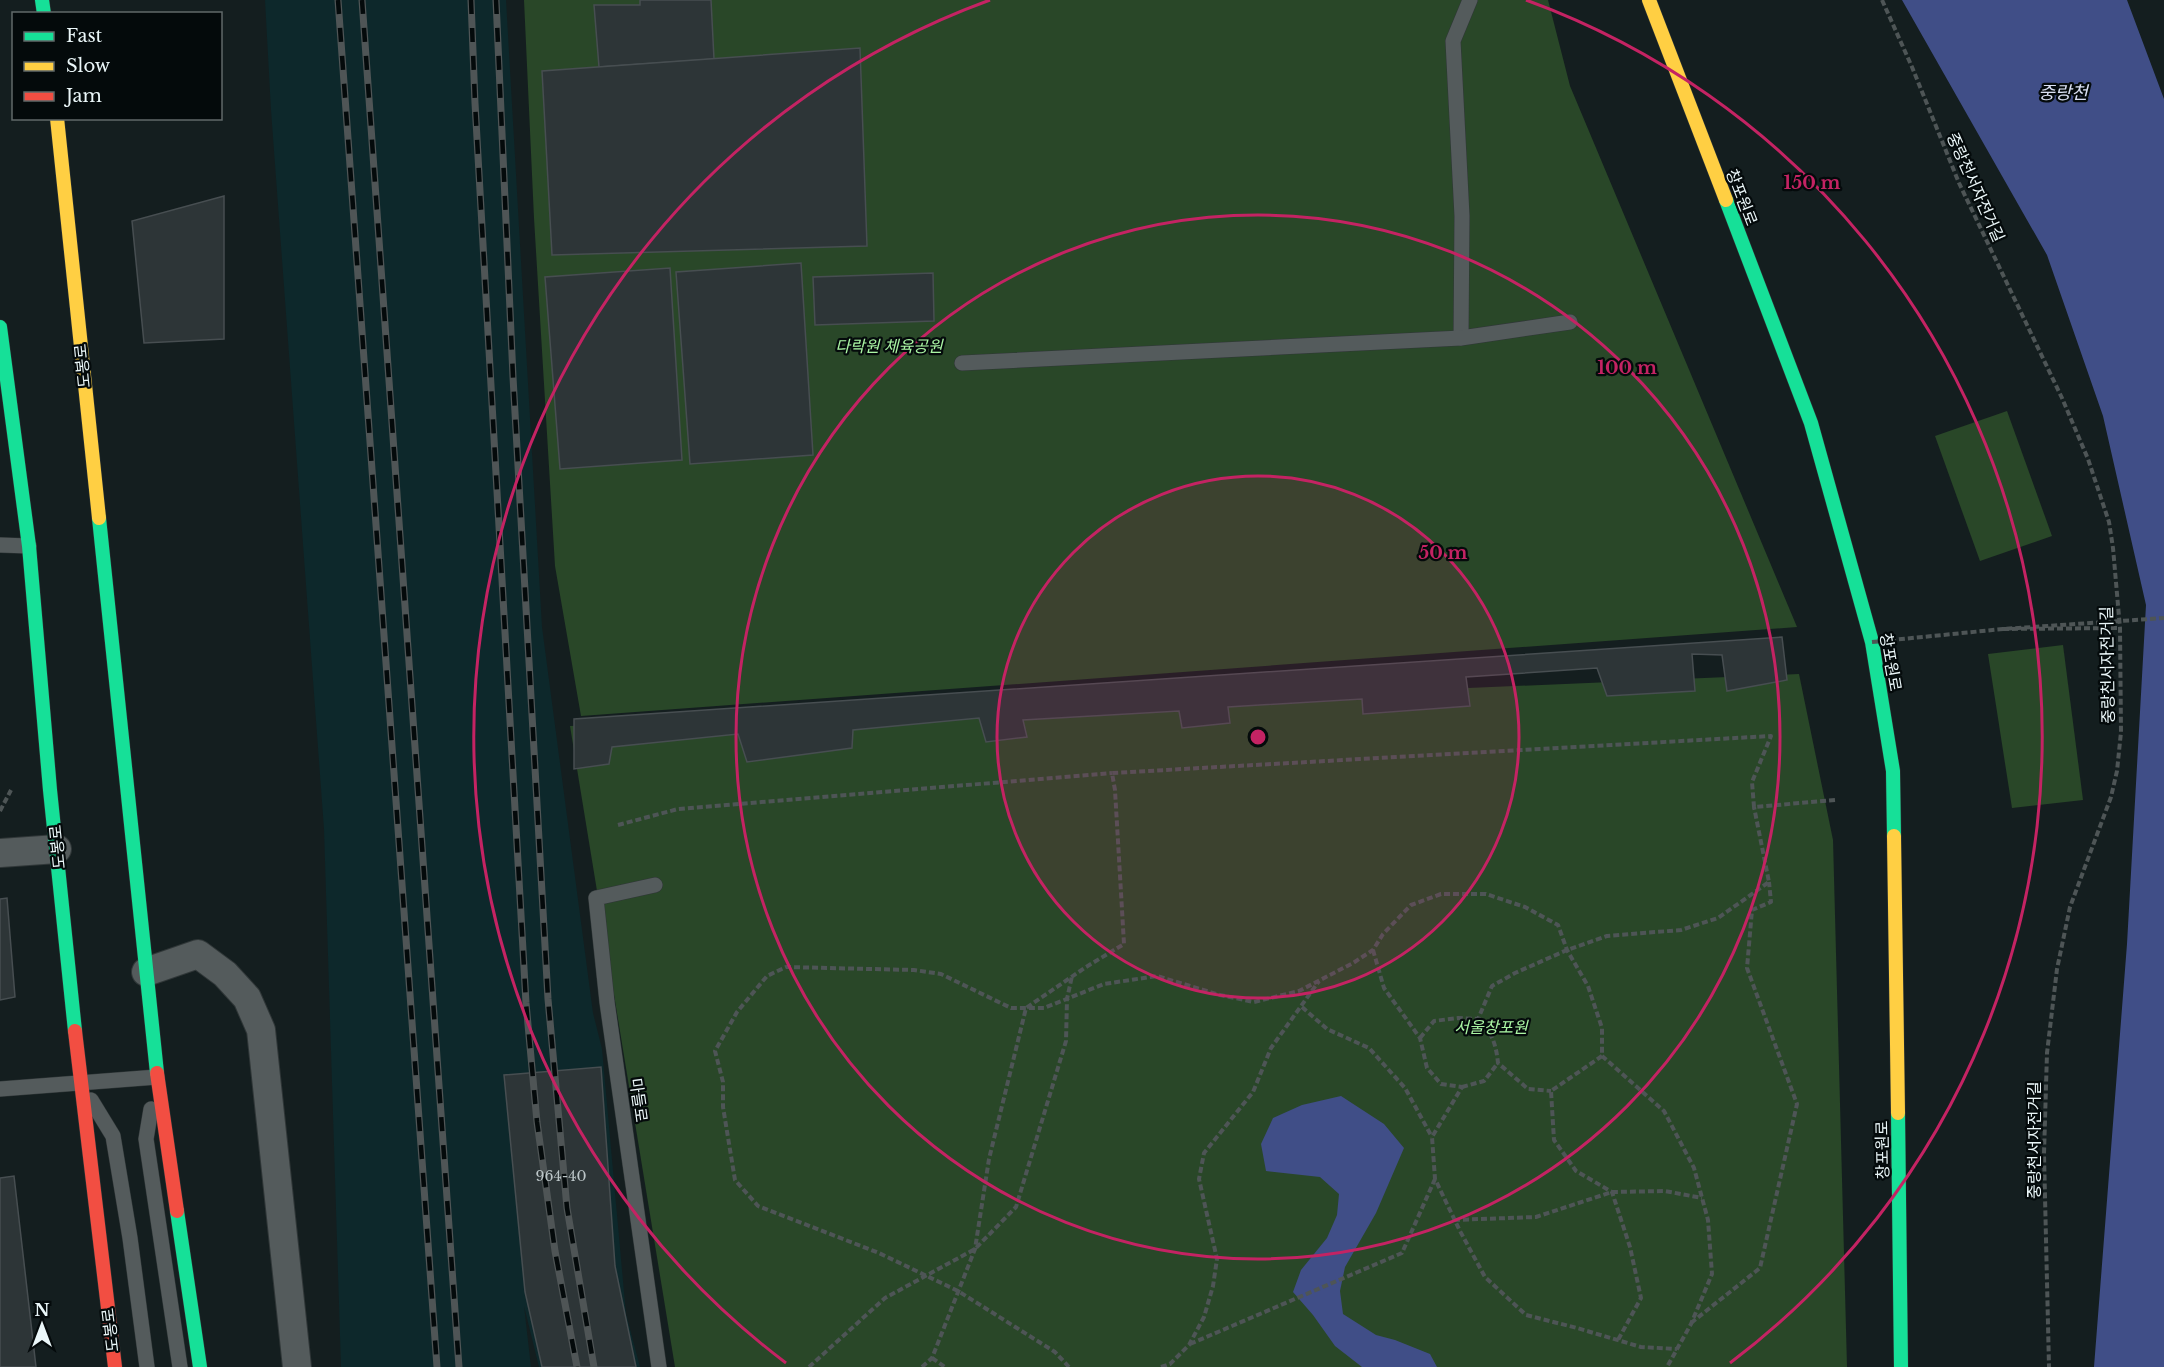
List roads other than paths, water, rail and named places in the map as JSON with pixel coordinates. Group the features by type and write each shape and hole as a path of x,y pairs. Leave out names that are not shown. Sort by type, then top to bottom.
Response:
{"main road":[{"name":"창포원로","path":"1649,0 1811,423 1872,642 1893,771 1901,1367"},
{"name":"도봉로","path":"57,120 157,1077 200,1367"},
{"name":"도봉로","path":"0,327 29,546 81,1083 115,1367"}],"street":[{"path":"0,852 57,849"},
{"path":"146,972 198,954 225,974 247,998 261,1030 297,1367"}],"lane":[{"path":"1461,338 1462,216 1453,41 1470,0"},
{"path":"962,363 1461,338 1570,322"},
{"path":"0,545 29,546"},
{"name":"마들로","path":"655,885 596,898 607,1002 659,1367"},
{"path":"0,1089 157,1077 146,1139 180,1367"},
{"path":"81,1083 113,1136 130,1238 147,1367"}],"water":[{"name":"중랑천","path":"1902,0 2127,0 2164,99 2164,1367 2094,1367 2127,944 2146,605 2103,416 2047,255"},
{"path":"1341,1096 1384,1124 1404,1148 1376,1213 1345,1267 1340,1291 1343,1314 1376,1335 1430,1354 1437,1367 1362,1367 1335,1346 1293,1292 1301,1270 1327,1238 1337,1215 1339,1194 1320,1177 1266,1171 1261,1144 1273,1118 1302,1105"}],"railway":[{"path":"338,0 437,1367"},
{"path":"362,0 459,1367"},
{"path":"471,0 526,1003 537,1122 555,1251 577,1367"},
{"path":"496,0 513,377 548,999 567,1208 594,1367"}],"park label":[{"name":"다락원 체육공원","path":"889,346"},
{"name":"서울창포원","path":"1491,1027"}]}
